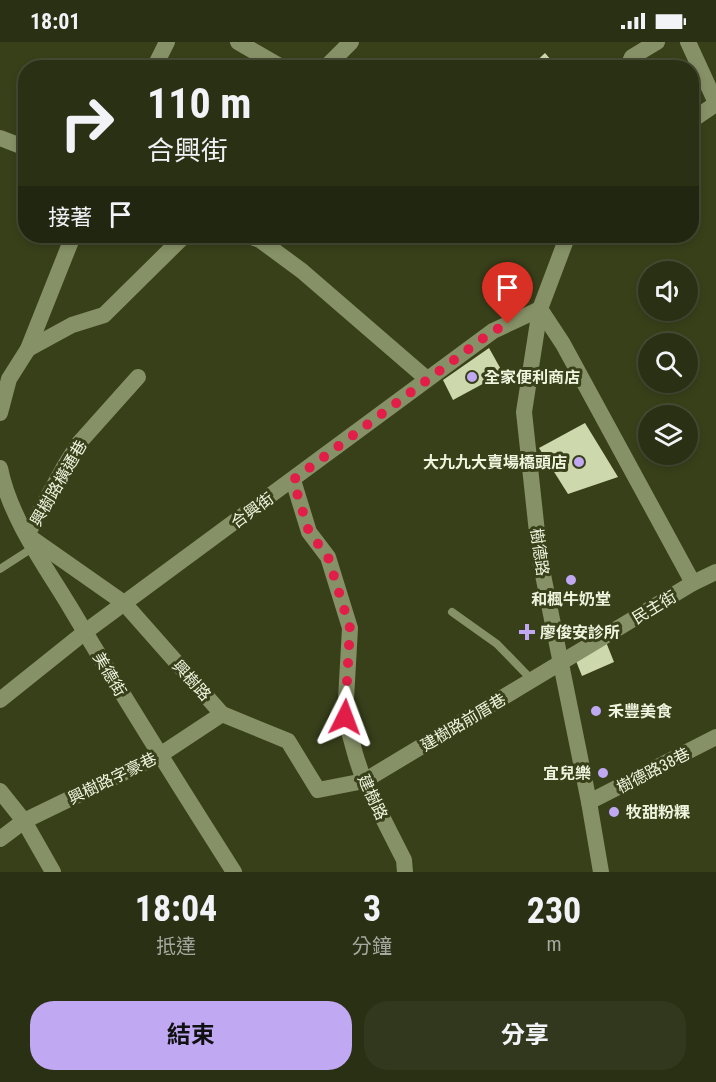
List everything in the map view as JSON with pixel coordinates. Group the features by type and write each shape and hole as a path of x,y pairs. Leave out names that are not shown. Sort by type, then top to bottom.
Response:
{"street":[{"path":"158,60 167,42"},
{"path":"238,42 256,60"},
{"path":"333,60 351,42"},
{"path":"631,60 657,42"},
{"path":"688,42 696,60"},
{"path":"699,66 716,103 699,115"},
{"path":"0,138 18,145"},
{"path":"0,413 9,379 28,349 70,243"},
{"path":"28,349 72,325 104,315 177,243"},
{"path":"264,243 302,271 427,379"},
{"name":"樹德路","path":"565,243 540,309 524,412 540,560 601,872"},
{"path":"540,309 563,344 693,583"},
{"name":"合興街","path":"0,700 85,632 493,331 540,309"},
{"name":"興樹路橫通巷","path":"31,541 64,467 79,443 138,377"},
{"name":"美德街","path":"0,468 2,485 31,541 160,755 234,872"},
{"name":"建樹路","path":"293,480 309,532 328,557 350,628 345,717 364,781 404,860 405,872"},
{"name":"興樹路","path":"31,541 124,603 222,714 288,741 318,790 364,781"},
{"name":"民主街","path":"561,662 693,583 716,572"},
{"name":"建樹路前厝巷","path":"364,781 561,662"},
{"name":"興樹路字豪巷","path":"0,839 24,821 160,755 222,714"},
{"name":"樹德路38巷","path":"589,802 715,740"},
{"path":"0,791 24,821 53,872"}],"lane":[{"path":"0,569 31,541"},
{"path":"452,612 497,644 532,680"}],"building":[{"path":"545,53 551,60 538,60"},
{"name":"全家便利商店","path":"489,348 503,373 453,400 443,380"},
{"name":"大九九大賣場橋頭店","path":"585,423 618,477 568,494 539,448"},
{"path":"606,642 614,662 582,676 574,656"}],"place":[{"name":"全家便利商店","path":"472,377"},
{"name":"大九九大賣場橋頭店","path":"579,462"},
{"name":"和楓牛奶堂","path":"571,580"},
{"name":"廖俊安診所","path":"527,632"},
{"name":"禾豐美食","path":"596,711"},
{"name":"宜兒樂","path":"603,773"},
{"name":"牧甜粉粿","path":"614,812"}],"route":[{"path":"345,717 350,628 328,557 309,532 293,480 493,331 508,324"}]}
